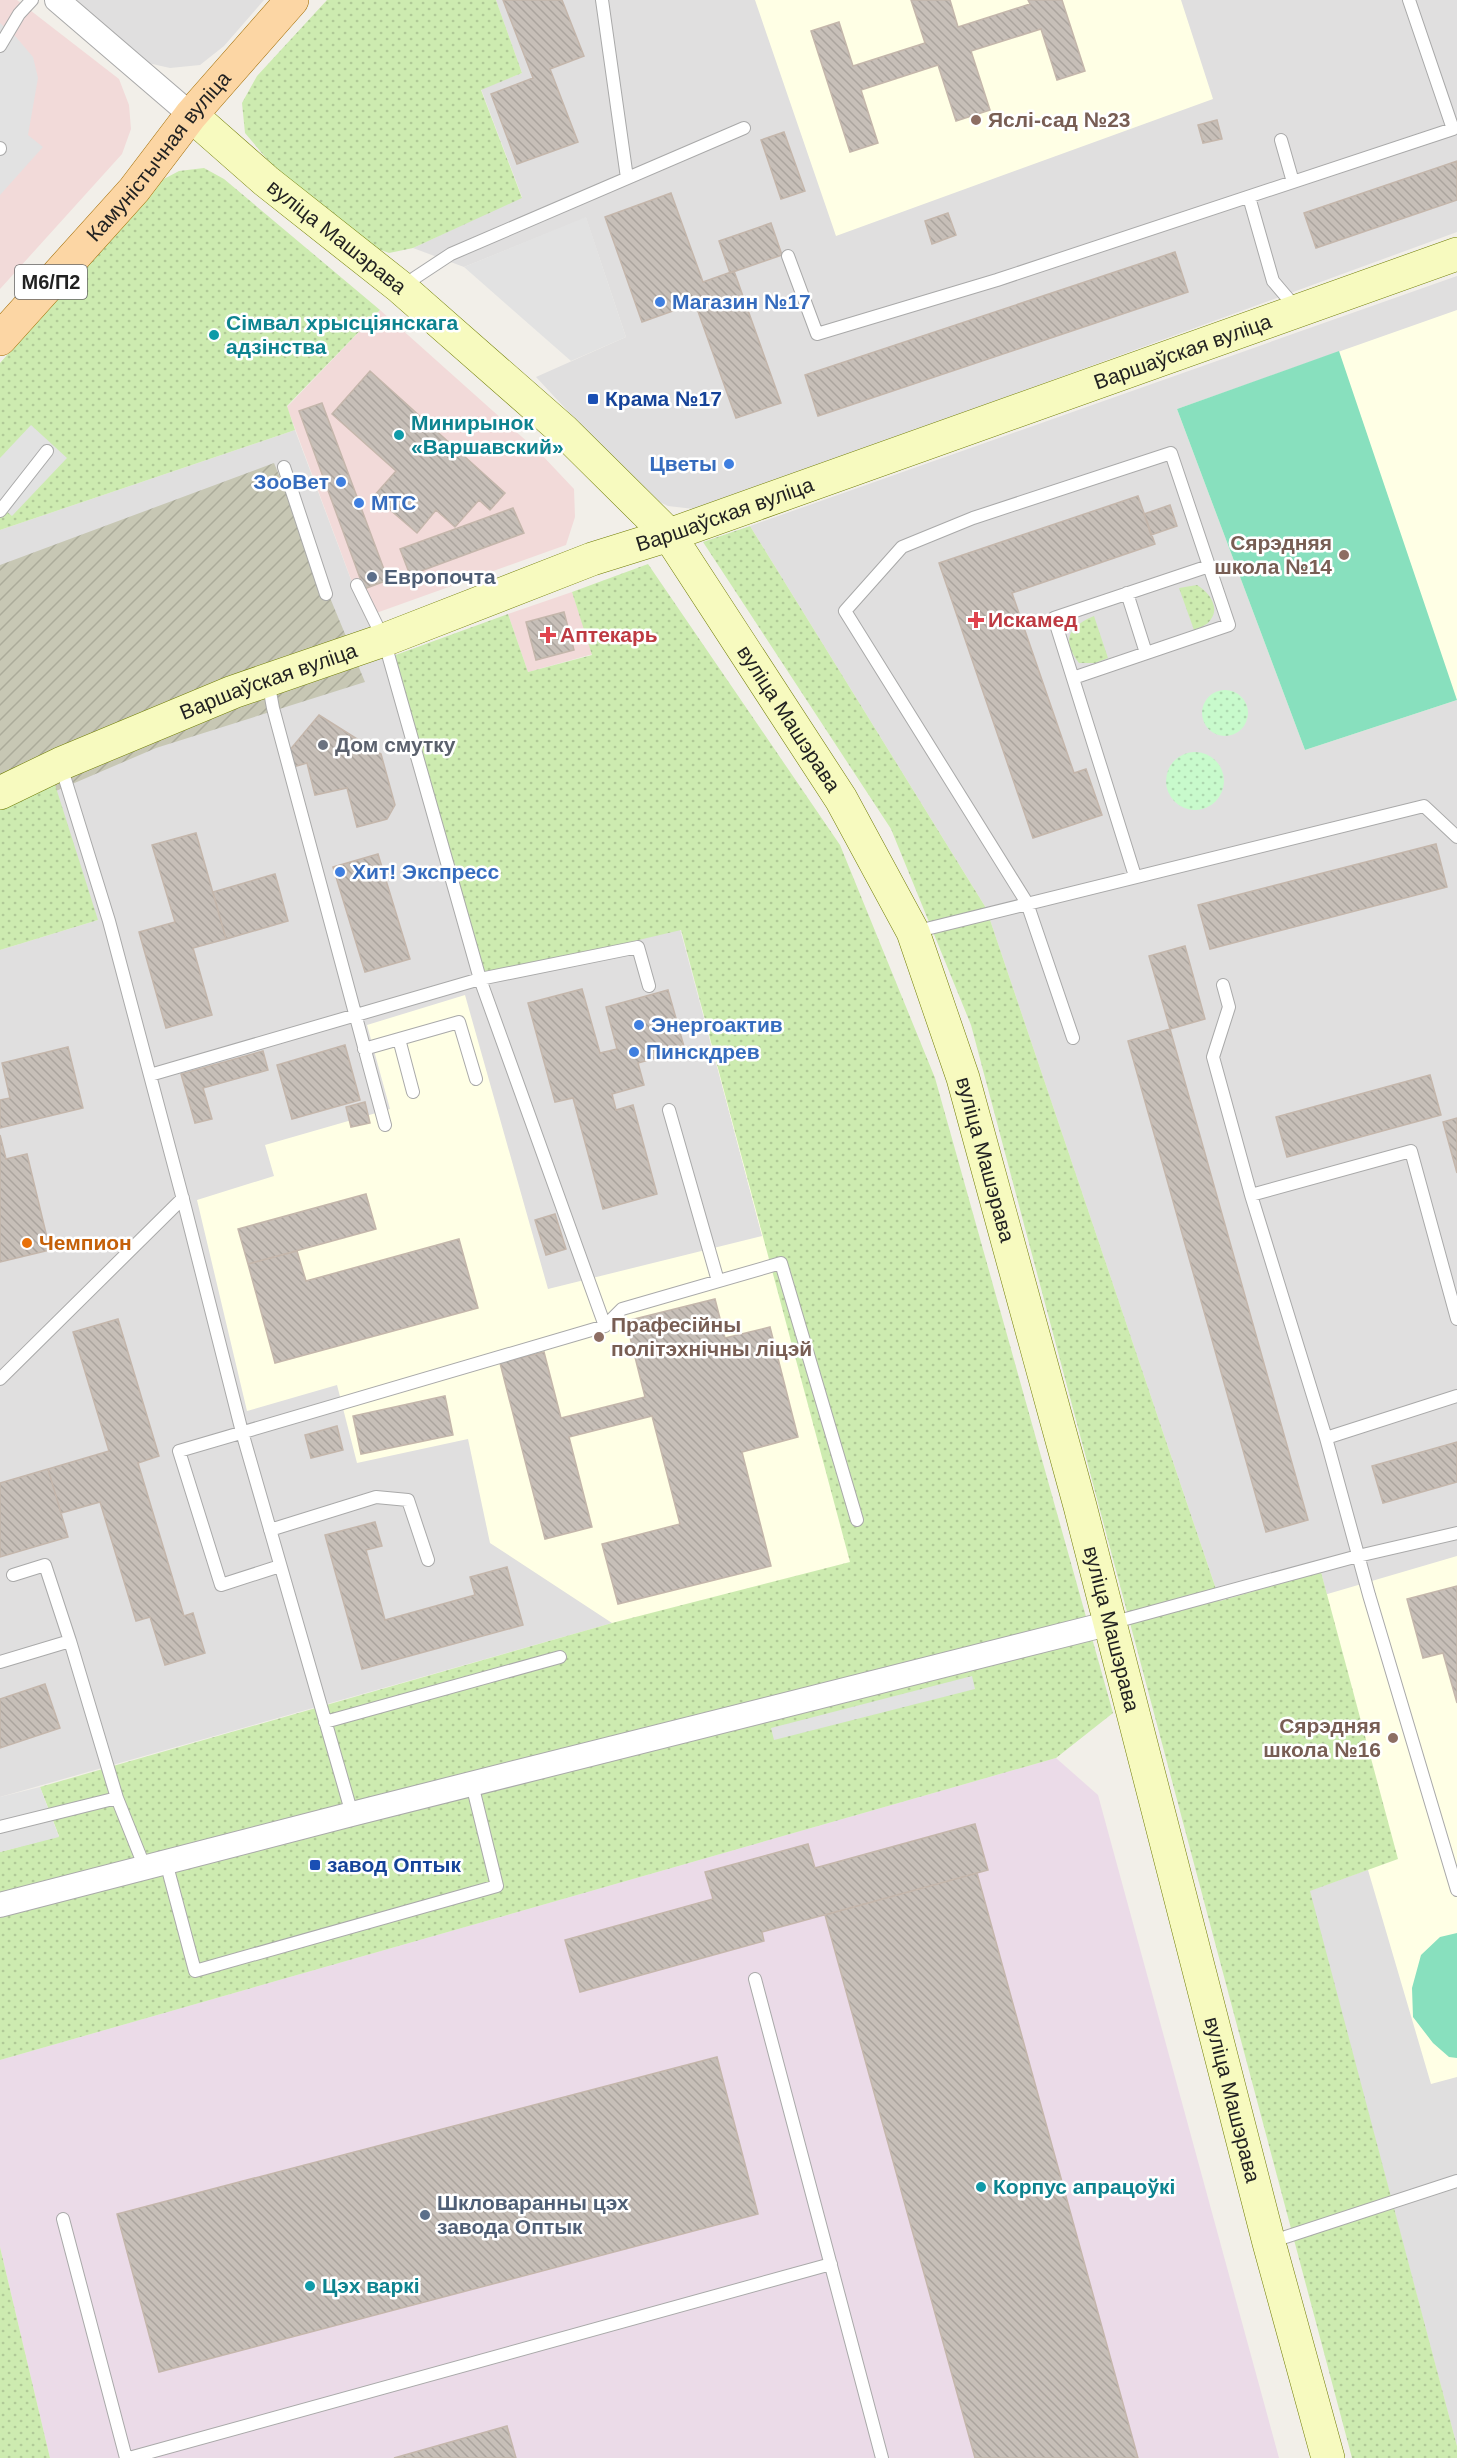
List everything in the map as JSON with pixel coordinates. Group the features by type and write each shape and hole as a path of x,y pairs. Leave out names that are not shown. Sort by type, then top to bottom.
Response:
{"main road":[{"name":"Камуністычная вуліца","path":"0,339 134,190 191,115 292,0"}],"street":[{"path":"57,0 191,115"},
{"name":"вуліца Машэрава","path":"191,115 266,181 400,287 564,430 669,535 841,799 913,932 963,1078 1111,1623 1269,2243 1328,2458"},
{"name":"Варшаўская вуліца","path":"0,793 60,765 233,692 384,640 592,559 669,535 1297,309 1457,254"},
{"path":"0,1905 351,1814 1111,1623"}],"lane":[{"path":"0,46 19,14 32,0"},
{"path":"602,0 627,178"},
{"path":"788,256 817,334 978,286 1453,129 1409,0"},
{"path":"400,287 451,254 744,128"},
{"path":"1281,140 1293,182"},
{"path":"1249,197 1273,281 1297,309"},
{"path":"0,511 46,451"},
{"path":"1073,678 1229,625 1171,453 973,518 902,547 845,611 1027,903 1073,1038"},
{"path":"284,467 326,594"},
{"path":"1135,876 1054,618 1209,566"},
{"path":"357,585 384,640 480,979 605,1326"},
{"path":"1127,593 1146,653"},
{"path":"268,680 273,708 385,1125"},
{"path":"60,765 108,921 183,1198 242,1432 351,1814"},
{"path":"913,932 1424,806 1457,837"},
{"path":"150,1075 480,979 638,947 649,987"},
{"path":"1223,985 1229,1007 1213,1057 1251,1195 1326,1438 1358,1556 1457,1890"},
{"path":"364,1049 459,1022 476,1078"},
{"path":"399,1039 413,1092"},
{"path":"669,1110 718,1281"},
{"path":"1251,1195 1412,1151 1457,1319"},
{"path":"0,1379 183,1198"},
{"path":"280,1566 221,1585 179,1452 605,1326 622,1309 781,1263 857,1520"},
{"path":"1326,1438 1457,1396"},
{"path":"270,1530 376,1497 408,1500 428,1560"},
{"path":"1111,1623 1358,1556 1457,1533"},
{"path":"13,1575 45,1565 117,1798 156,1865 195,1971 497,1886 472,1784"},
{"path":"0,1662 70,1641"},
{"path":"325,1722 560,1657"},
{"path":"0,1827 117,1798"},
{"path":"755,1979 882,2458"},
{"path":"1269,2243 1457,2181"},
{"path":"63,2219 128,2458 831,2264"}],"shaded area":[{"path":"0,0 17,0 119,79 129,105 131,129 122,154 0,289"},
{"path":"77,0 264,0 224,46 200,65 170,68 139,61"},
{"path":"496,0 1457,0 1457,232 801,472 694,509 668,506 647,496 536,377 626,337 586,218 464,267 413,248 522,197 481,89 522,73"},
{"name":"Яслі-сад №23","path":"755,0 1181,0 1213,99 836,236"},
{"path":"0,23 33,57 38,78 28,135 43,147 0,195"},
{"path":"586,217 626,337 571,361 464,267"},
{"path":"1457,276 1457,2446 1309,1891 1398,1859 1321,1572 1220,1601 986,908 750,526"},
{"path":"380,310 540,453 574,489 575,517 566,545 365,617 287,407"},
{"name":"Сярэдняя школа №14","path":"1457,310 1457,700 1305,750 1177,409"},
{"path":"31,425 67,458 12,516 0,506 0,458"},
{"path":"295,430 365,617 390,657 680,929 850,1562 612,1623 0,1797 0,950 98,920 0,799 0,530"},
{"path":"274,463 365,682 156,748 0,815 0,565"},
{"path":"572,592 593,654 528,672 508,614"},
{"name":"Прафесійны політэхнічны ліцэй","path":"465,995 548,1289 762,1236 701,1005 974,1597 632,1688 612,1623 490,1543 468,1439 357,1463 337,1385 247,1411 197,1200 274,1176 265,1145 390,1109 367,1025"},
{"name":"Сярэдняя школа №16","path":"1457,1556 1457,2077 1431,2084 1290,1605"},
{"path":"972,1676 975,1689 774,1740 771,1728"},
{"path":"1056,1758 1098,1795 1279,2458 50,2458 0,2247 0,2060"},
{"path":"40,1787 59,1837 0,1852 0,1797"}],"green space":[{"path":"327,0 496,0 522,73 481,90 522,198 413,248 389,253 367,245 271,164 245,133 242,103 257,76"},
{"path":"204,168 224,179 380,310 287,406 295,430 0,530 0,363 162,180 179,171"},
{"name":"Сярэдняя школа №14","path":"1339,351 1457,700 1305,750 1177,409"},
{"path":"750,526 986,908 1220,1601 1321,1572 1398,1859 1310,1891 1457,2446 1457,2458 1352,2458 971,1025 891,829 703,542"},
{"path":"648,564 840,845 935,1078 1113,1713 1056,1758 0,2060 0,1852 59,1836 40,1787 612,1623 850,1562 681,930 481,977 390,657 508,614 528,672 592,655 572,592"},
{"path":"1197,585 1210,597 1214,612 1208,623 1194,630 1179,588"},
{"path":"1094,616 1108,658 1095,663 1079,663 1070,648 1070,635 1078,625"},
{"path":"1225,690 1241,697 1248,713 1241,729 1225,736 1209,729 1202,713 1209,697"},
{"path":"1189,752 1201,752 1216,760 1224,775 1224,787 1216,802 1201,810 1189,810 1174,802 1166,787 1166,775 1174,760"},
{"path":"51,772 98,920 0,950 0,799"},
{"path":"1457,1933 1457,2058 1449,2057 1433,2043 1413,2017 1412,1988 1421,1955 1440,1937"},
{"path":"0,2247 50,2458 0,2458"}],"building":[{"path":"503,0 562,0 584,56 550,69 578,142 517,164 491,94 533,78"},
{"path":"911,0 950,0 958,27 1030,4 1028,0 1062,0 1085,71 1057,80 1041,29 971,51 990,110 956,121 938,65 861,90 878,143 850,152 811,31 839,22 853,66 925,43"},
{"path":"1217,120 1222,139 1203,143 1198,125"},
{"path":"784,132 805,191 781,199 761,140"},
{"path":"1457,161 1457,200 1316,248 1304,213"},
{"path":"671,193 703,282 734,271 781,403 736,418 695,303 642,322 605,217"},
{"path":"948,213 956,235 932,244 925,221"},
{"path":"771,223 782,255 730,273 719,241"},
{"path":"1175,252 1188,292 818,416 805,375"},
{"name":"Минирынок «Варшавский»","path":"370,371 505,493 490,510 479,500 455,527 436,510 417,533 374,496 396,471 332,414"},
{"path":"322,403 388,580 364,589 299,411"},
{"path":"1138,496 1155,544 1012,593 1074,773 1086,769 1102,815 1033,838 939,563"},
{"path":"1170,505 1177,526 1151,535 1144,514"},
{"path":"513,508 524,533 410,575 400,549"},
{"path":"564,612 574,650 536,660 526,622"},
{"path":"319,715 381,754 395,805 387,819 357,827 347,788 315,795 307,763 293,767 289,751"},
{"path":"196,833 226,939 193,948 212,1015 166,1028 139,932 175,922 152,845"},
{"path":"1436,844 1447,887 1210,949 1198,905"},
{"path":"378,854 410,959 365,972 333,867"},
{"path":"275,874 288,921 226,939 213,892"},
{"path":"1185,946 1205,1019 1170,1029 1149,956"},
{"path":"582,989 600,1053 617,1049 606,1007 668,990 685,1050 638,1063 644,1085 612,1094 616,1110 633,1105 657,1194 603,1209 573,1098 555,1102 528,1003"},
{"path":"1170,1029 1308,1520 1266,1532 1128,1041"},
{"path":"345,1045 360,1100 292,1119 277,1065"},
{"path":"68,1047 83,1108 0,1128 0,1100 10,1098 2,1063"},
{"path":"263,1051 268,1070 203,1088 212,1119 195,1123 181,1074"},
{"path":"1430,1075 1441,1115 1287,1157 1276,1117"},
{"path":"365,1102 370,1123 351,1127 346,1107"},
{"path":"1457,1118 1457,1173 1443,1122"},
{"path":"0,1135 6,1159 27,1154 50,1250 0,1262"},
{"path":"366,1194 376,1229 248,1264 238,1229"},
{"path":"555,1214 566,1249 546,1255 535,1220"},
{"path":"459,1239 478,1308 275,1363 248,1264 297,1251 306,1281"},
{"path":"715,1299 725,1338 770,1327 798,1437 742,1452 771,1566 618,1604 602,1544 680,1524 652,1416 569,1437 592,1527 545,1539 500,1363 544,1352 561,1418 645,1397 626,1321"},
{"path":"118,1319 159,1456 138,1463 184,1616 193,1613 205,1653 165,1665 150,1617 136,1621 100,1502 61,1513 48,1469 109,1451 73,1332"},
{"path":"445,1396 453,1435 361,1454 353,1416"},
{"path":"337,1426 343,1450 311,1458 305,1435"},
{"path":"1457,1442 1457,1482 1383,1503 1372,1466"},
{"path":"48,1469 68,1537 0,1557 0,1483"},
{"path":"375,1522 382,1546 366,1550 385,1620 475,1595 470,1577 507,1567 523,1625 362,1669 325,1535"},
{"path":"1457,1586 1457,1703 1443,1653 1423,1658 1407,1599"},
{"path":"45,1684 60,1728 0,1748 0,1699"},
{"path":"975,1824 988,1870 762,1932 764,1941 580,1992 565,1940 713,1899 705,1872 808,1844 815,1868"},
{"name":"Корпус апрацоўкі","path":"977,1873 1138,2458 975,2458 825,1915"},
{"name":"Цэх варкі","path":"717,2057 758,2214 159,2372 117,2214"},
{"path":"507,2426 516,2458 394,2458"}],"place":[{"name":"Яслі-сад №23","path":"976,120"},
{"name":"Магазин №17","path":"660,302"},
{"name":"Сімвал хрысціянскага адзінства","path":"214,335"},
{"name":"Крама №17","path":"593,399"},
{"name":"Минирынок «Варшавский»","path":"399,435"},
{"name":"Цветы","path":"729,464"},
{"name":"ЗооВет","path":"341,482"},
{"name":"МТС","path":"359,503"},
{"name":"Сярэдняя школа №14","path":"1344,555"},
{"name":"Европочта","path":"372,577"},
{"name":"Искамед","path":"976,620"},
{"name":"Аптекарь","path":"548,635"},
{"name":"Дом смутку","path":"323,745"},
{"name":"Хит! Экспресс","path":"340,872"},
{"name":"Энергоактив","path":"639,1025"},
{"name":"Пинскдрев","path":"634,1052"},
{"name":"Чемпион","path":"27,1243"},
{"name":"Прафесійны політэхнічны ліцэй","path":"599,1337"},
{"name":"Сярэдняя школа №16","path":"1393,1738"},
{"name":"завод Оптык","path":"315,1865"},
{"name":"Корпус апрацоўкі","path":"981,2187"},
{"name":"Шкловаранны цэх завода Оптык","path":"425,2215"},
{"name":"Цэх варкі","path":"310,2286"}]}
